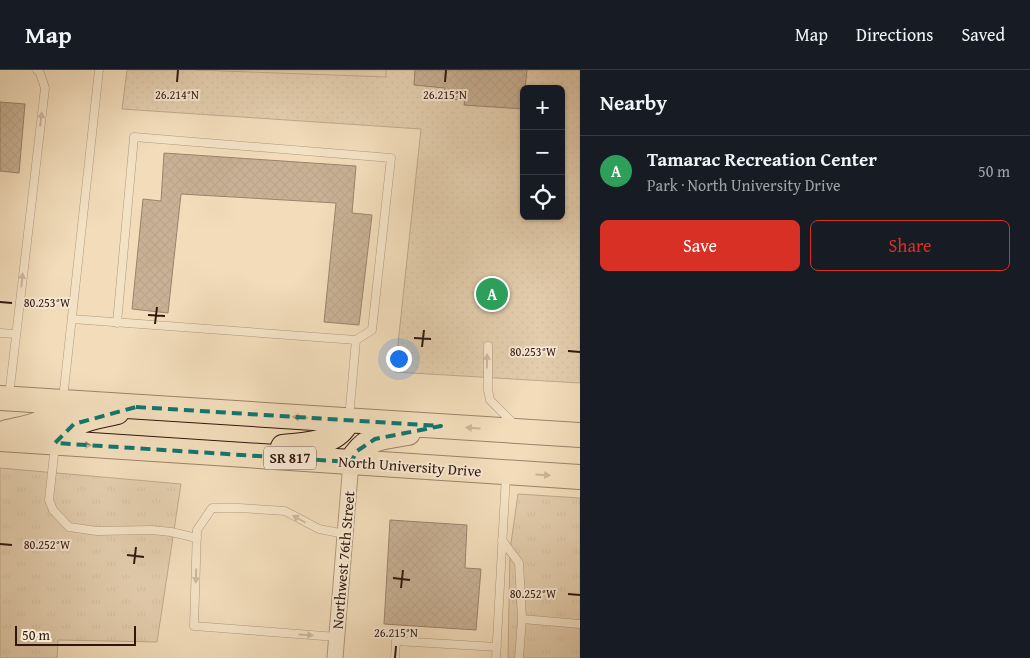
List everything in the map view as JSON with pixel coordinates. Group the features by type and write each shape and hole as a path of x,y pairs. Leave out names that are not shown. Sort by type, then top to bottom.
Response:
{"main road":[{"path":"4,398 580,435"},
{"path":"0,434 49,419 56,414 63,402"},
{"path":"55,443 74,424 136,407"},
{"path":"230,454 324,442 340,433 348,420"},
{"path":"351,462 357,451 366,443 375,439 441,426"},
{"name":"North University Drive","path":"0,439 580,477"}],"street":[{"name":"Northwest 76th Street","path":"335,658 351,462"}],"lane":[{"path":"4,398 16,334 45,88 40,73 37,70"},
{"path":"63,402 99,70"},
{"path":"72,319 356,340 372,330 391,158 134,137 117,322"},
{"path":"0,333 16,334"},
{"path":"348,420 356,340"},
{"path":"488,346 488,390 490,400 522,431"},
{"path":"55,443 49,500 53,510 69,527 97,531 152,530 197,538"},
{"path":"496,658 506,472"},
{"path":"336,637 194,626 197,530 212,508 239,508 285,511 319,530 345,534"},
{"path":"502,540 519,563 522,619 519,658"},
{"path":"522,619 580,624"},
{"path":"395,658 396,641 497,647"}],"highlighted area":[{"path":"136,407 441,426 375,439 357,451 351,462 55,443 74,424"}],"green space":[{"path":"127,70 580,70 580,383 395,372 421,129 122,109"},
{"path":"196,70 386,70 386,77"},
{"path":"0,468 181,484 157,642 58,640 57,658 0,658"},
{"path":"518,494 580,498 580,658 508,658 510,550"}],"building":[{"path":"415,70 527,70 525,85 520,85 520,109 464,105 465,100 444,99 445,88 414,85"},
{"path":"0,102 25,104 19,173 0,171"},
{"path":"164,153 356,166 352,213 372,215 359,325 324,322 336,203 181,194 168,313 132,309 143,199 161,201"},
{"path":"390,520 467,525 465,568 481,569 476,630 384,624"}],"place":[{"name":"Tamarac Recreation Center","path":"492,294"}]}
